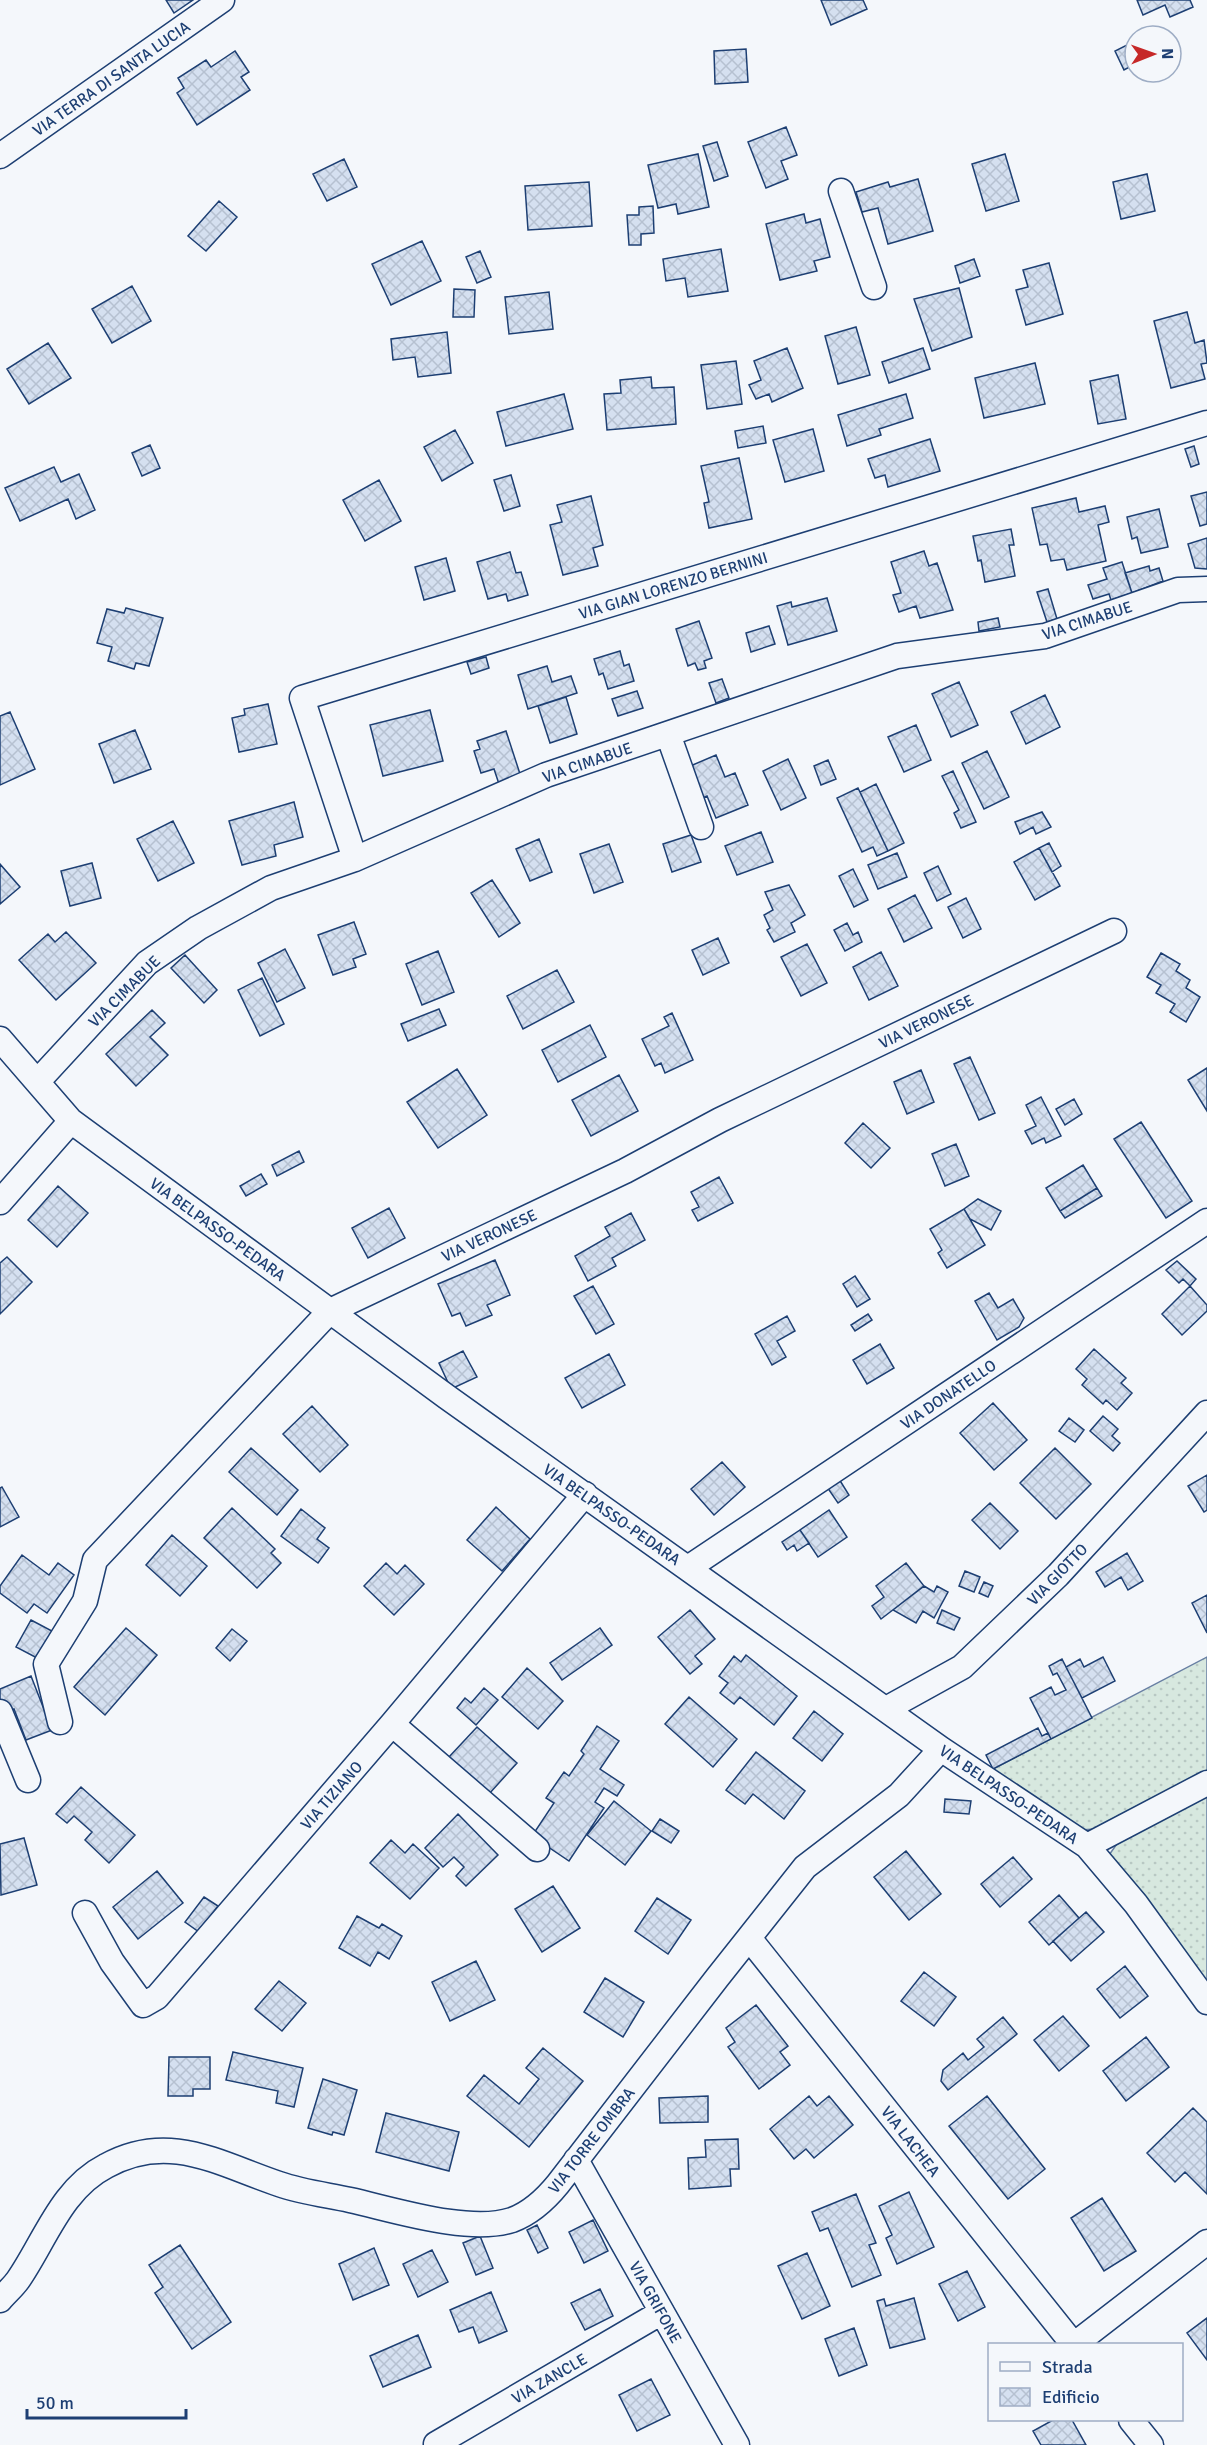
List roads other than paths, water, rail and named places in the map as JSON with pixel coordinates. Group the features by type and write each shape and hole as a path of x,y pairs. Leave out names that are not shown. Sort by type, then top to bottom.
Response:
{"street":[{"name":"VIA TERRA DI SANTA LUCIA","path":"0,156 222,0"},
{"path":"841,191 874,287"},
{"name":"VIA GIAN LORENZO BERNINI","path":"355,859 302,698 1207,423"},
{"name":"VIA CIMABUE","path":"38,1081 147,963 215,918 271,888 355,859 546,775 897,656 1045,636 1178,590 1207,590"},
{"path":"668,734 701,827"},
{"name":"VIA VERONESE","path":"60,1722 46,1664 85,1601 95,1560 330,1311 625,1171 720,1120 1114,931"},
{"name":"VIA BELPASSO-PEDARA","path":"0,1039 71,1121 330,1311 941,1749 1088,1846 1136,1904 1207,2002"},
{"path":"0,1202 71,1121"},
{"name":"VIA DONATELLO","path":"688,1568 1207,1221"},
{"name":"VIA GIOTTO","path":"886,1709 962,1667 1058,1575 1207,1413"},
{"name":"VIA TIZIANO","path":"85,1913 112,1962 143,2006 157,1997 392,1724 585,1494"},
{"path":"0,1712 28,1780"},
{"path":"392,1724 537,1849"},
{"name":"VIA TORRE OMBRA","path":"0,2300 17,2281 67,2199 86,2179 104,2166 127,2156 153,2151 178,2151 203,2155 281,2185 447,2222 504,2221 533,2209 558,2184 805,1868 899,1795 941,1749"},
{"path":"1088,1846 1207,1783"},
{"name":"VIA LACHEA","path":"749,1938 1073,2343"},
{"name":"VIA GRIFONE","path":"576,2160 737,2445"},
{"path":"1075,2343 1207,2242"},
{"name":"VIA ZANCLE","path":"436,2444 662,2312"},
{"path":"1132,2421 1151,2445"}]}
